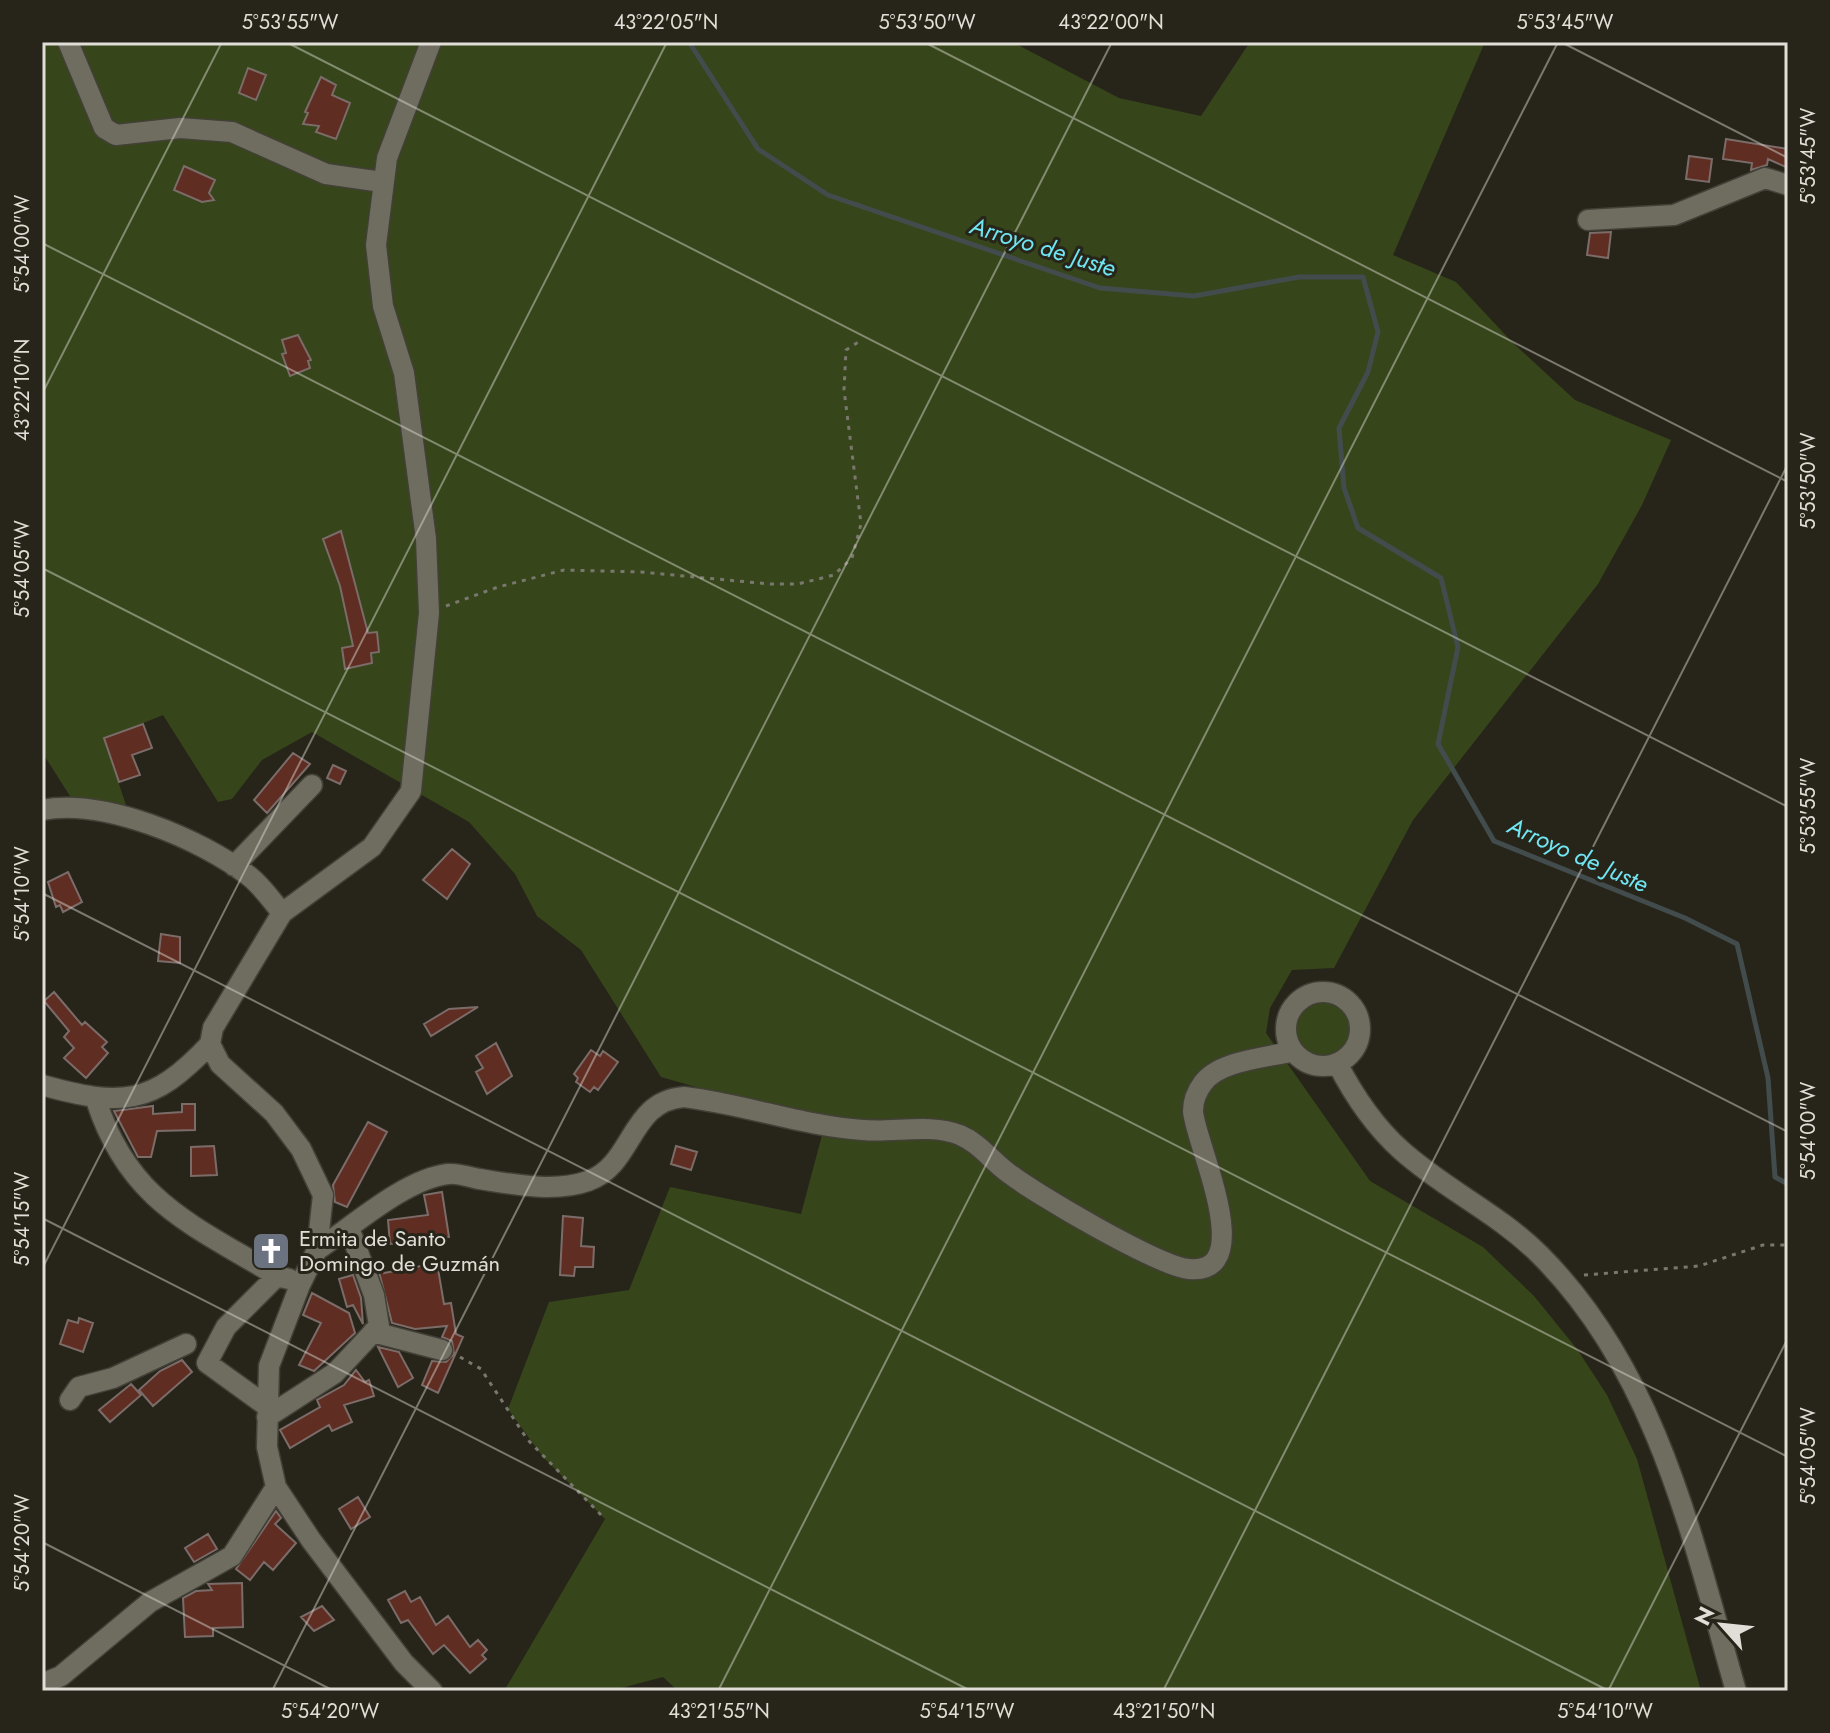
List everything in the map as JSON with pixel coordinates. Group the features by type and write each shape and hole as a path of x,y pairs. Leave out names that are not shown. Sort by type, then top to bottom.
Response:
{"street":[{"path":"68,42 104,128 116,135 180,128 232,132 326,174 382,182"},
{"path":"42,1085 96,1100 146,1094 180,1076 210,1044 213,1028 282,913 372,847 411,791 429,613 426,539 411,417 377,271 376,245 382,182 396,131 431,42"},
{"path":"1588,220 1674,215 1765,178 1788,185"},
{"path":"234,866 312,785"},
{"path":"42,810 85,811 132,820 173,833 252,879 282,913"},
{"path":"1325,991 1341,996 1355,1009 1360,1027 1356,1047 1337,1063 1314,1065 1293,1051 1287,1040 1286,1023 1292,1008 1309,994 1325,991"},
{"path":"210,1044 220,1064 274,1113 301,1149 323,1195 317,1250 269,1366 267,1447 276,1487 311,1540 404,1663 432,1691"},
{"path":"317,1250 389,1197 448,1174 544,1186 588,1181 609,1168 653,1105 667,1098 684,1097 863,1130 928,1129 960,1135 1032,1189 1169,1264 1197,1270 1209,1264 1219,1252 1222,1216 1196,1126 1195,1095 1205,1080 1223,1069 1293,1051"},
{"path":"1337,1063 1357,1100 1402,1151 1514,1231 1563,1279 1610,1341 1652,1420 1736,1691"},
{"path":"96,1100 120,1156 158,1203 277,1276 300,1285"},
{"path":"268,1412 335,1373 379,1326 374,1295 349,1228"},
{"path":"207,1363 226,1327 277,1276"},
{"path":"70,1400 79,1387 113,1378 226,1327"},
{"path":"373,1332 442,1350"},
{"path":"186,1344 268,1412"},
{"path":"43,1691 42,1684 61,1676 150,1602 232,1556 276,1487"}],"path":[{"path":"429,613 498,587 564,570 641,572 770,584 798,584 834,575 852,558 861,524 844,390 846,350 860,341"},
{"path":"1563,1279 1605,1271 1699,1266 1763,1245 1788,1245"},
{"path":"442,1350 481,1369 527,1439 605,1519"}],"green space":[{"path":"42,42 1005,42 1020,46 1119,98 1201,116 1250,42 1485,42 1393,255 1456,282 1512,342 1575,400 1671,440 1642,505 1598,584 1413,820 1334,968 1292,970 1270,1008 1266,1033 1370,1181 1483,1247 1534,1296 1577,1349 1607,1395 1637,1459 1701,1691 678,1691 663,1677 610,1691 504,1691 605,1519 543,1457 508,1409 549,1302 629,1290 670,1187 801,1214 825,1124 661,1077 581,950 537,916 515,874 469,822 312,732 262,760 232,799 218,802 163,715 104,739 129,814 75,804 42,752"},
{"path":"1323,1003 1342,1011 1350,1030 1342,1049 1323,1057 1304,1049 1296,1030 1304,1011"}],"building":[{"path":"248,68 266,75 256,100 239,93"},
{"path":"321,77 336,85 332,95 350,103 336,139 316,132 319,126 303,124 308,113 305,112"},
{"path":"1726,139 1788,149 1788,168 1768,159 1767,165 1751,170 1752,163 1723,159"},
{"path":"1689,156 1712,159 1709,182 1686,179"},
{"path":"184,166 215,180 209,193 214,200 202,202 174,190"},
{"path":"1611,232 1608,258 1587,255 1590,233"},
{"path":"298,335 311,360 308,361 310,368 290,376 282,354 286,353 282,340"},
{"path":"341,531 368,633 377,632 379,652 371,653 372,663 345,669 342,648 353,646 340,586 323,539"},
{"path":"143,724 152,748 132,755 140,775 119,782 104,738"},
{"path":"293,753 310,764 267,813 254,800"},
{"path":"333,765 346,771 340,784 327,778"},
{"path":"452,849 470,864 447,899 423,880"},
{"path":"68,872 82,902 63,912 60,905 56,907 48,882"},
{"path":"161,934 180,937 180,963 158,961"},
{"path":"54,992 82,1025 85,1022 107,1042 102,1047 108,1053 86,1078 64,1058 74,1048 64,1037 69,1031 44,1001"},
{"path":"478,1007 431,1036 424,1024 449,1009"},
{"path":"496,1043 512,1076 487,1094 476,1072 483,1068 476,1056"},
{"path":"591,1050 600,1056 603,1051 618,1062 598,1090 594,1087 590,1092 576,1082 578,1078 574,1074"},
{"path":"182,1104 195,1104 195,1130 157,1131 151,1157 138,1157 114,1111 153,1106 153,1114 182,1112"},
{"path":"368,1122 387,1132 347,1207 335,1202 333,1185"},
{"path":"214,1146 217,1175 191,1176 191,1147"},
{"path":"676,1146 697,1152 691,1170 671,1164"},
{"path":"442,1192 449,1237 390,1244 388,1220 428,1215 424,1195"},
{"path":"563,1216 583,1218 581,1246 594,1247 593,1267 575,1267 574,1276 560,1275"},
{"name":"Ermita de Santo Domingo de Guzmán","path":"262,1240 285,1246 281,1261 259,1250"},
{"path":"437,1263 444,1304 451,1303 456,1334 463,1337 438,1393 422,1385 432,1361 446,1362 454,1354 452,1341 442,1337 447,1326 415,1329 392,1323 378,1268 383,1267 384,1273"},
{"path":"353,1275 361,1298 363,1324 353,1305 347,1307 339,1279"},
{"path":"312,1293 349,1313 355,1333 314,1371 299,1365 321,1323 303,1315"},
{"path":"79,1318 93,1323 83,1352 60,1344 68,1320 78,1323"},
{"path":"378,1347 399,1352 413,1378 398,1387"},
{"path":"182,1360 192,1372 153,1406 139,1390 160,1371"},
{"path":"356,1370 365,1382 369,1380 374,1396 344,1405 352,1422 332,1431 329,1425 290,1448 280,1430 320,1407 317,1400 344,1385"},
{"path":"131,1384 141,1395 110,1422 99,1410"},
{"path":"358,1497 370,1517 351,1529 339,1509"},
{"path":"276,1511 281,1518 275,1524 296,1543 273,1570 264,1562 250,1580 236,1569"},
{"path":"208,1534 217,1549 194,1562 185,1548"},
{"path":"242,1583 243,1627 213,1628 213,1636 185,1637 183,1598 196,1591 212,1590 208,1584"},
{"path":"405,1591 411,1602 420,1597 436,1625 448,1616 470,1647 478,1640 487,1650 482,1655 486,1659 470,1673 444,1645 433,1654 408,1620 401,1623 388,1600"},
{"path":"322,1606 334,1620 314,1631 301,1617"}],"waterway":[{"name":"Arroyo de Juste","path":"689,42 758,149 828,195 1100,288 1194,296 1299,277 1363,277 1378,332 1368,372 1339,428 1344,488 1358,528 1441,578 1458,647 1438,744 1494,841 1685,918 1737,944 1768,1078 1775,1177 1788,1184"}],"place":[{"name":"Ermita de Santo Domingo de Guzmán","path":"271,1251"}]}
